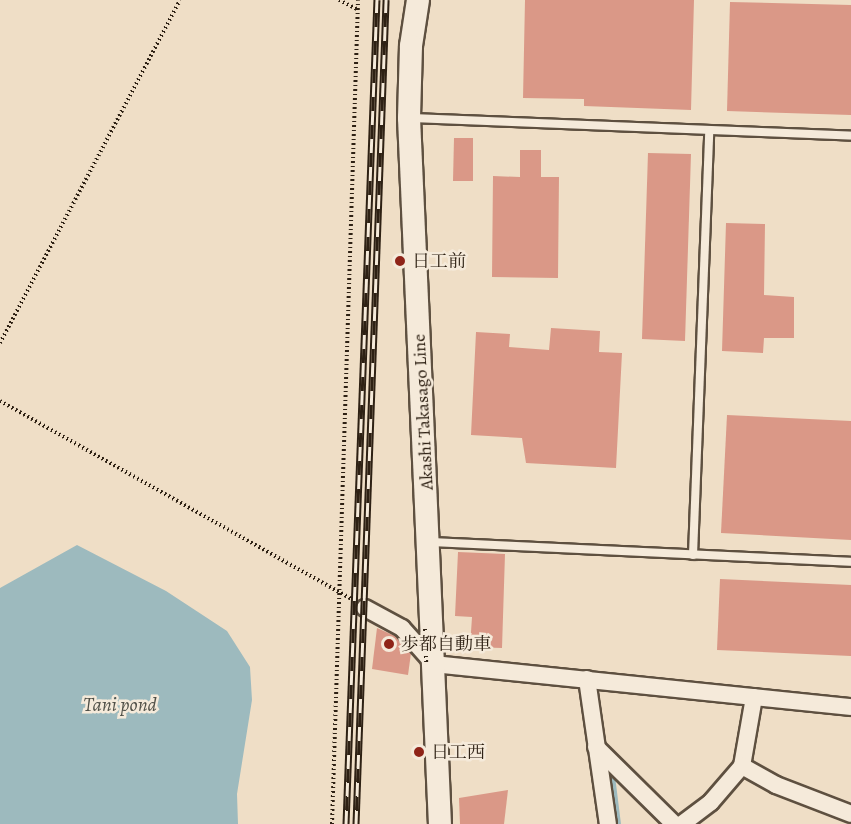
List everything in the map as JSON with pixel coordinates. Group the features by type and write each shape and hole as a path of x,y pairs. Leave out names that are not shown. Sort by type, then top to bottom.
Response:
{"main road":[{"name":"Akashi Takasago Line","path":"418,0 411,46 409,118 430,542 430,664 440,824"}],"street":[{"path":"365,608 402,628 430,664 851,707"},
{"path":"587,679 608,824"},
{"path":"682,824 711,802 742,766 754,697"},
{"path":"596,747 674,824"},
{"path":"742,766 776,785 851,814"}],"lane":[{"path":"409,118 851,136"},
{"path":"693,555 709,131"},
{"path":"430,542 851,562"}],"path":[{"path":"0,343 180,0"},
{"path":"339,0 357,9"},
{"path":"332,824 357,0"},
{"path":"0,401 339,589 365,608"},
{"path":"425,629 430,664"}],"water":[{"name":"Tani pond","path":"77,545 166,591 227,631 250,667 252,700 237,794 238,824 0,824 0,588"}],"building":[{"path":"525,0 694,0 691,110 584,106 584,99 523,98"},
{"path":"730,2 851,5 851,115 727,111"},
{"path":"454,138 473,138 473,181 453,181"},
{"path":"520,150 541,150 541,177 559,177 558,278 492,277 493,176 520,177"},
{"path":"648,153 691,154 685,341 642,339"},
{"path":"726,223 765,224 764,295 794,297 794,338 764,338 763,353 722,351"},
{"path":"551,328 600,331 599,352 622,353 616,468 526,463 522,438 471,435 476,332 510,334 509,347 549,350"},
{"path":"727,415 851,421 851,540 721,533"},
{"path":"458,552 505,554 502,648 470,647 472,617 455,616"},
{"path":"720,579 851,585 851,656 717,650"},
{"name":"歩都自動車","path":"377,628 395,636 411,653 408,675 372,669"},
{"path":"508,790 504,824 460,824 459,798"}],"waterway":[{"path":"611,768 618,824"}],"railway":[{"path":"346,824 377,0"},
{"path":"356,824 386,0"}],"place":[{"name":"日工前","path":"400,261"},
{"name":"歩都自動車","path":"389,644"},
{"name":"日工西","path":"419,752"}]}
